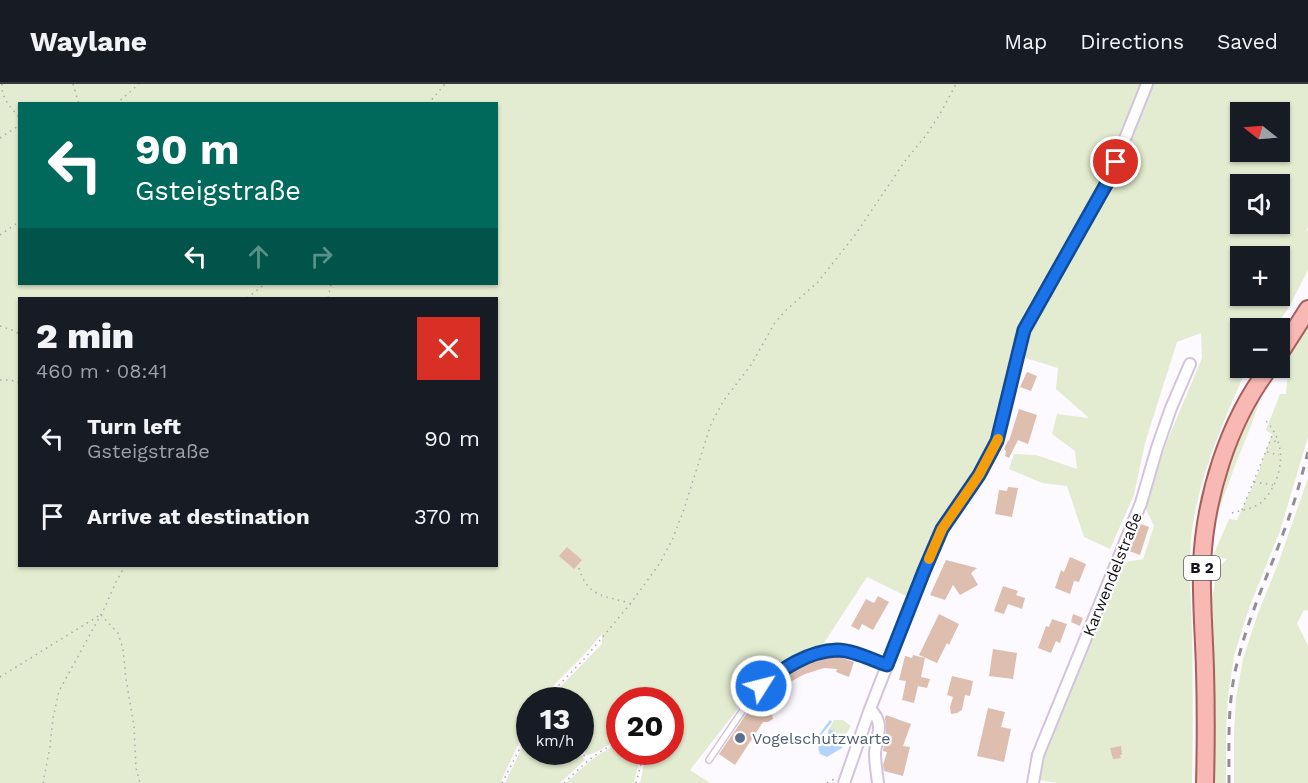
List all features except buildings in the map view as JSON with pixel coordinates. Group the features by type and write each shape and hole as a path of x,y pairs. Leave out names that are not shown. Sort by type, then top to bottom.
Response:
{"main road":[{"path":"1290,337 1308,309"},
{"name":"B 2","path":"1205,783 1206,704 1202,565 1207,516 1222,459 1240,416 1263,378"}],"street":[{"path":"844,783 870,708 942,529 979,475 997,441 1024,330 1108,181 1147,84"},
{"name":"Karwendelstraße","path":"1033,783 1038,755 1141,503 1171,408 1190,364"},
{"path":"870,708 877,715 880,728 875,752 878,783"}],"lane":[{"path":"709,760 758,688 793,663 820,653 838,650 855,653 887,665"}],"path":[{"path":"2,84 7,103 18,116"},
{"path":"73,84 78,102"},
{"path":"119,102 139,84"},
{"path":"430,102 445,84"},
{"path":"557,687 585,658 631,603 660,563 684,509 711,424 724,400 752,365 774,324 785,311 818,282 855,235 905,161 927,134 956,84"},
{"path":"0,138 18,126"},
{"path":"0,235 18,222"},
{"path":"248,297 264,285"},
{"path":"0,326 18,333"},
{"path":"0,380 18,382"},
{"path":"1232,513 1261,503 1277,481 1280,455 1274,430 1265,420"},
{"path":"1242,510 1274,430"},
{"path":"1271,439 1276,441"},
{"path":"1266,452 1280,455"},
{"path":"1253,482 1274,485"},
{"path":"1258,487 1259,483"},
{"path":"43,783 59,691 124,567"},
{"path":"579,568 582,580 589,589 631,603"},
{"path":"0,677 101,614"},
{"path":"101,614 118,633 123,649 134,726 136,768 140,783"},
{"path":"502,783 516,756"},
{"path":"564,783 583,765"},
{"path":"636,783 641,765"}],"green space":[{"path":"0,84 1308,84 1308,227 1306,230 1308,231 1308,270 1290,305 1290,246 1230,246 1230,306 1290,306 1281,318 1230,318 1230,378 1243,378 1208,463 1191,537 1192,783 1057,783 1039,780 1042,756 1120,563 1143,559 1154,526 1144,505 1168,439 1202,358 1201,333 1177,342 1145,443 1134,495 1110,549 1084,537 1067,486 1042,483 1009,469 1014,454 1036,455 1077,469 1075,451 1052,434 1057,414 1089,418 1056,389 1058,368 1013,354 992,439 940,529 908,597 867,577 818,652 787,663 755,687 690,770 710,783 640,783 644,765 684,765 684,687 606,687 606,747 594,753 594,687 560,687 602,644 602,634 553,687 516,687 516,749 502,783 0,783"},
{"path":"1308,326 1308,437 1280,531 1249,608 1234,656 1228,696 1226,783 1213,783 1212,600 1217,569 1227,559 1213,556 1229,519 1237,520 1257,476 1272,434 1266,430 1280,394 1286,394 1288,378 1290,378 1290,352"},
{"path":"1267,378 1218,512 1213,534 1210,534 1222,471"},
{"path":"1308,478 1308,611 1304,610 1297,623 1308,646 1308,783 1234,783 1236,698 1243,659"},
{"path":"834,720 843,720 851,726 843,739 835,731 829,729"},
{"path":"606,750 606,765 638,765 634,783 566,783 585,765 594,765 594,758"},
{"path":"516,760 516,765 580,765 560,783 505,783"}],"water":[{"path":"830,720 832,722 822,734 821,741 826,740 829,729 835,731 843,739 842,748 827,757 820,754 818,739"}],"railway":[{"path":"1229,783 1230,719 1235,671 1243,640 1291,511 1308,452"}],"slow traffic":[{"path":"929,559 942,529 979,475 998,439"}],"place":[{"name":"Vogelschutzwarte","path":"740,738"}],"route":[{"path":"761,686 793,663 820,653 838,650 855,653 887,665 942,529 979,475 997,441 1024,330 1108,181 1116,162"}]}
